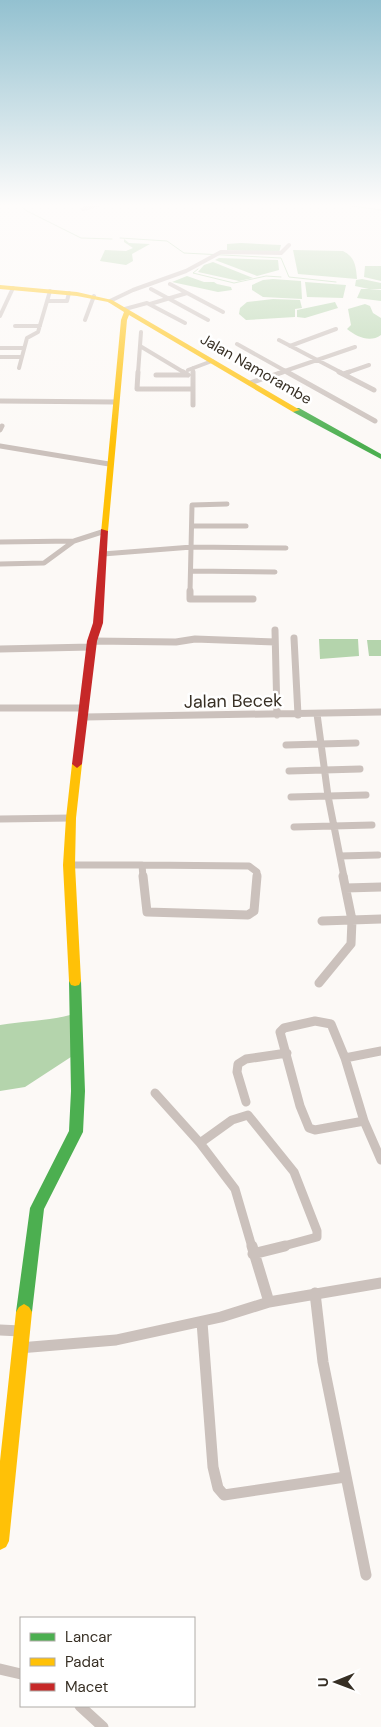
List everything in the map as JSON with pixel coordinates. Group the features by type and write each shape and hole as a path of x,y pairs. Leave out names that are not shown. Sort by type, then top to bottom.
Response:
{"street":[{"path":"110,301 148,285"},
{"path":"171,285 223,312"},
{"name":"Jalan Namorambe","path":"0,287 49,296 69,293 94,296 110,301 381,458"},
{"path":"0,316 13,288"},
{"path":"151,289 208,320"},
{"path":"0,1540 21,1331 40,1200 76,1132 78,1091 76,1005 68,865 71,818 92,644 98,622 108,464 124,320 126,310 187,293"},
{"path":"19,368 28,336 37,333 49,296"},
{"path":"85,320 94,296"},
{"path":"150,304 185,323"},
{"path":"15,326 40,326"},
{"path":"290,346 336,329"},
{"path":"141,332 136,389 193,390"},
{"path":"279,340 374,390"},
{"path":"236,344 375,421"},
{"path":"140,346 190,375"},
{"path":"250,382 355,347"},
{"path":"0,348 24,348"},
{"path":"0,357 22,357"},
{"path":"182,372 212,361"},
{"path":"343,374 370,365"},
{"path":"193,368 190,375 193,405"},
{"path":"156,375 190,375"},
{"path":"0,401 116,402"},
{"path":"0,446 108,464"},
{"path":"227,504 192,504 191,600 253,599"},
{"path":"193,526 246,526"},
{"path":"0,564 44,562 74,541 105,530"},
{"path":"0,542 74,541"},
{"path":"103,554 192,547 286,548"},
{"path":"190,571 275,572"},
{"path":"275,630 276,715"},
{"path":"294,638 298,715"},
{"path":"0,658 1,649 195,639 275,642"},
{"name":"Jalan Becek","path":"0,708 85,713 298,715 381,712"},
{"path":"317,714 328,796 352,920 351,944 319,983"},
{"path":"286,745 356,743"},
{"path":"289,771 360,769"},
{"path":"291,797 366,795"},
{"path":"0,819 71,818"},
{"path":"294,827 372,825"},
{"path":"340,856 378,855"},
{"path":"68,865 142,864 250,866 257,872 254,910 248,915 147,912 142,864"},
{"path":"346,888 381,887"},
{"path":"322,921 381,919"},
{"path":"364,1121 315,1130 309,1128 300,1106 280,1032 284,1028 326,1020 331,1024 345,1058 364,1121 381,1160"},
{"path":"345,1058 381,1051"},
{"path":"246,1102 237,1072 238,1064 246,1059 287,1053"},
{"path":"155,1093 200,1143 234,1190 269,1302"},
{"path":"200,1143 232,1120 248,1114 294,1172 317,1231 317,1236 253,1254"},
{"path":"20,1348 116,1340 202,1322 269,1302 381,1283"},
{"path":"315,1293 324,1362 366,1575"},
{"path":"202,1322 213,1467 218,1488 224,1495 346,1477"},
{"path":"0,1330 21,1331"},
{"path":"0,1669 20,1674"},
{"path":"81,1707 103,1727"}],"shaded area":[{"path":"184,285 220,285 231,287 232,290 218,292"},
{"path":"252,285 301,285 302,299 263,297 252,290"},
{"path":"305,285 346,285 343,298 307,297"},
{"path":"381,285 381,289 369,289 355,286"},
{"path":"361,289 381,290 381,301 357,298"},
{"path":"273,299 300,300 302,308 295,309 295,317 246,320 239,314 240,308 247,302"},
{"path":"335,302 338,308 305,318 297,317 297,310"},
{"path":"365,304 370,306 373,313 381,318 381,335 372,339 364,338 347,329 351,325 348,309"},
{"path":"319,639 358,639 359,656 320,659"},
{"path":"367,640 381,640 381,656 369,656"},
{"path":"70,1015 74,1055 25,1087 0,1091 0,1025 53,1019"}],"traffic: fast":[{"path":"296,410 381,457"},
{"path":"24,1312 37,1208 76,1132 78,1091 75,981"}],"traffic: slow":[{"path":"0,287 77,294 110,301 296,410"},
{"path":"104,531 124,320 128,311"},
{"path":"75,981 69,865 71,818 77,764"},
{"path":"0,1541 24,1312"}],"traffic: jam":[{"path":"77,764 92,641 98,623 104,531"}]}
